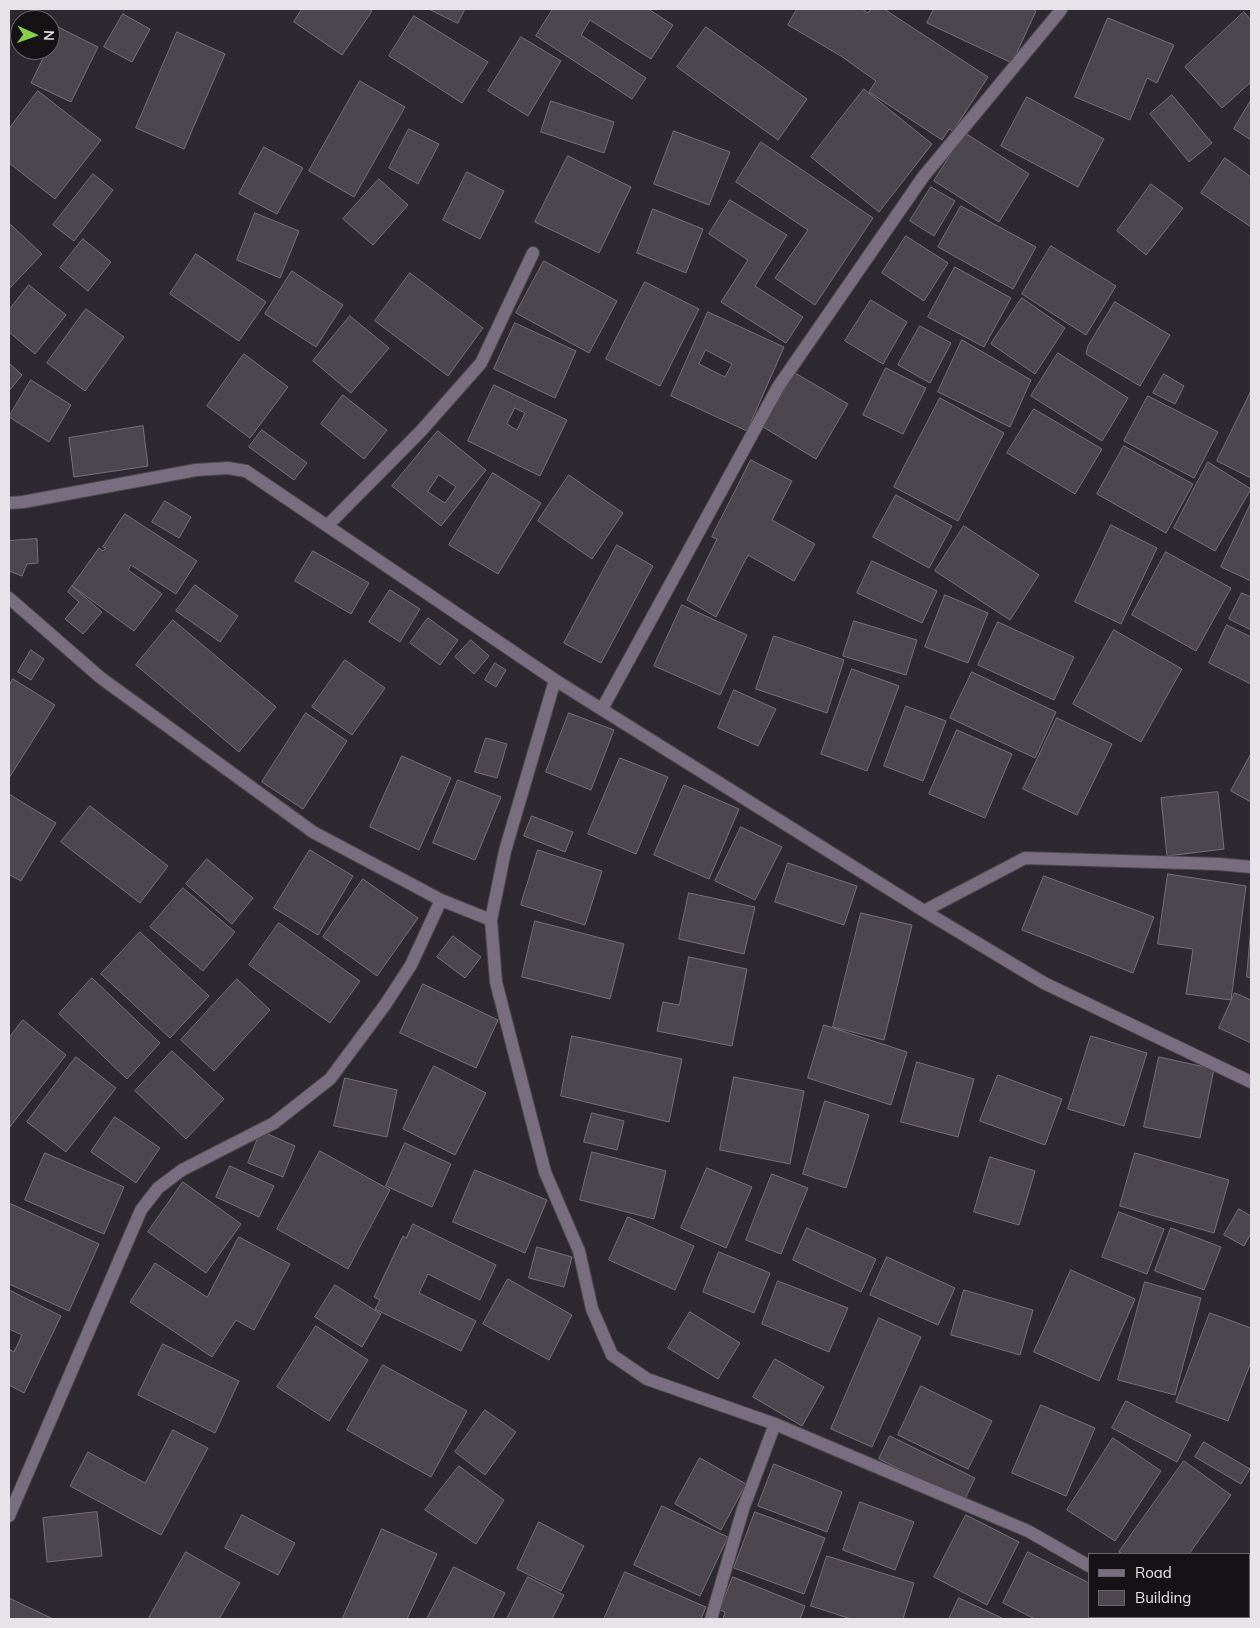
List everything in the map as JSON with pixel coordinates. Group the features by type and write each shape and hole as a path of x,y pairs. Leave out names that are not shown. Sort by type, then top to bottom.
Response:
{"street":[{"path":"602,709 778,387 923,178 1061,10"},
{"path":"328,525 421,431 480,363 533,253"},
{"path":"9,502 23,502 196,470 228,468 246,472 328,525 555,680 924,911 1044,983 1251,1082"},
{"path":"9,598 101,678 313,832 441,900 491,920"},
{"path":"555,680 505,851 491,920 496,982 545,1172 579,1251 592,1309 612,1355 647,1379 775,1424 1028,1532 1088,1565"},
{"path":"924,911 1025,858 1219,864 1251,867"},
{"path":"9,1516 141,1210 158,1188 182,1170 274,1123 330,1079 385,1005 411,965 441,900"},
{"path":"711,1619 743,1508 775,1424"}],"building":[{"path":"302,9 368,9 372,11 342,55 294,22"},
{"path":"429,9 465,9 458,23"},
{"path":"553,9 648,9 673,25 651,59 590,20 581,35 646,78 632,99 536,36"},
{"path":"797,9 862,9 868,13 871,9 884,9 988,77 953,131 949,129 942,140 869,92 876,81 841,56 788,25"},
{"path":"934,9 1032,9 1036,11 1012,63 927,23"},
{"path":"1244,12 1251,20 1251,82 1222,108 1185,67"},
{"path":"123,14 150,29 132,62 104,47"},
{"path":"414,16 488,62 462,103 389,56"},
{"path":"1108,18 1174,45 1157,83 1147,78 1130,120 1075,97"},
{"path":"706,27 807,99 778,140 677,67"},
{"path":"60,28 98,47 71,102 31,83 42,60 60,60"},
{"path":"177,32 225,54 184,149 136,128"},
{"path":"521,37 561,61 528,116 488,91"},
{"path":"360,81 405,107 354,197 309,171"},
{"path":"864,89 932,144 879,212 811,157"},
{"path":"38,91 101,140 55,199 9,163 9,129"},
{"path":"1172,95 1212,143 1189,162 1150,114"},
{"path":"1027,97 1104,139 1078,187 1001,146"},
{"path":"1251,100 1251,140 1234,129"},
{"path":"551,101 614,122 604,153 541,132"},
{"path":"409,129 439,144 418,184 389,168"},
{"path":"674,131 730,152 709,205 654,184"},
{"path":"965,133 1029,174 999,222 934,181"},
{"path":"761,142 873,218 815,305 775,278 808,230 736,182"},
{"path":"264,147 303,168 277,214 239,194"},
{"path":"568,156 631,187 599,253 535,222"},
{"path":"1225,158 1251,177 1251,227 1201,193"},
{"path":"467,172 504,191 480,239 443,220"},
{"path":"93,174 113,190 74,241 53,225"},
{"path":"379,179 408,205 373,245 343,219"},
{"path":"1151,184 1183,208 1146,255 1117,231"},
{"path":"931,187 955,201 934,236 910,221"},
{"path":"730,200 787,235 755,286 803,317 786,343 721,302 748,260 709,234"},
{"path":"961,206 1036,247 1013,289 938,247"},
{"path":"653,209 703,229 686,273 637,253"},
{"path":"255,213 299,231 280,278 237,260"},
{"path":"9,224 42,254 9,289"},
{"path":"906,236 948,263 924,301 882,273"},
{"path":"83,239 111,262 88,291 60,268"},
{"path":"1051,246 1116,286 1086,335 1022,294"},
{"path":"196,254 266,302 239,341 170,294"},
{"path":"544,261 617,301 589,353 516,313"},
{"path":"955,267 1011,298 984,347 928,317"},
{"path":"292,271 343,305 316,347 265,314"},
{"path":"410,273 483,328 448,376 375,321"},
{"path":"645,282 699,309 660,386 606,359"},
{"path":"29,285 66,315 35,354 9,332 9,310"},
{"path":"1022,298 1065,328 1035,374 991,344"},
{"path":"871,300 907,322 883,364 845,341"},
{"path":"1115,302 1170,335 1140,386 1086,354 1088,346"},
{"path":"86,309 124,337 85,391 47,363"},
{"path":"708,312 784,347 747,431 671,396","holes":["706,350 732,364 725,377 699,364"]},
{"path":"350,316 389,348 351,393 313,361"},
{"path":"515,323 576,351 555,398 494,369"},
{"path":"920,326 951,343 930,383 898,365"},
{"path":"962,340 1031,380 1010,427 938,392"},
{"path":"1058,353 1128,398 1102,441 1031,396"},
{"path":"244,354 288,387 250,438 207,406"},
{"path":"9,363 22,375 9,391"},
{"path":"886,368 926,388 903,434 863,415"},
{"path":"795,373 848,404 816,459 763,427"},
{"path":"1164,374 1184,386 1175,404 1153,393"},
{"path":"31,380 71,405 49,442 9,417"},
{"path":"494,385 567,420 540,476 468,441","holes":["515,408 525,413 517,430 507,424"]},
{"path":"1251,391 1251,478 1217,461"},
{"path":"343,395 387,430 364,459 321,424"},
{"path":"1148,396 1218,432 1194,478 1124,441"},
{"path":"940,398 1004,433 958,521 894,487"},
{"path":"1034,409 1102,449 1075,494 1007,453"},
{"path":"143,426 148,466 74,477 69,438"},
{"path":"262,430 307,463 294,480 249,447"},
{"path":"438,431 486,470 441,526 392,486","holes":["439,475 456,487 445,503 428,492"]},
{"path":"1124,446 1193,484 1166,533 1097,494"},
{"path":"751,460 792,481 772,520 815,544 794,581 748,555 716,617 687,600 717,539 712,537"},
{"path":"1208,462 1251,489 1215,551 1174,528"},
{"path":"493,473 541,503 498,574 449,545"},
{"path":"569,475 623,513 592,559 538,521"},
{"path":"896,495 952,526 929,568 873,537"},
{"path":"165,501 191,517 179,538 152,522"},
{"path":"1251,503 1251,581 1221,567"},
{"path":"125,514 197,561 176,594 131,565 128,570 162,594 134,631 72,586 99,548 103,551 106,548 103,547"},
{"path":"1111,525 1157,548 1121,624 1075,602"},
{"path":"964,526 1039,575 1010,620 935,571"},
{"path":"37,539 38,563 27,564 22,576 9,571 9,541"},
{"path":"617,545 653,566 601,663 564,643"},
{"path":"313,551 369,583 351,614 295,581"},
{"path":"1166,552 1231,588 1196,651 1132,615"},
{"path":"872,561 937,591 922,623 857,593"},
{"path":"195,585 238,616 220,642 176,611"},
{"path":"72,586 102,612 83,634 65,619 79,602 68,592"},
{"path":"390,590 420,609 400,642 369,622"},
{"path":"1242,593 1251,597 1251,630 1229,619"},
{"path":"945,595 988,613 968,663 925,647"},
{"path":"682,605 747,635 720,695 654,666"},
{"path":"428,618 458,640 440,665 410,643"},
{"path":"173,620 276,707 239,752 136,665"},
{"path":"854,621 917,640 906,675 843,656"},
{"path":"998,622 1074,657 1054,700 978,665"},
{"path":"1227,625 1251,637 1251,684 1209,663"},
{"path":"1114,630 1182,669 1141,742 1073,704"},
{"path":"774,636 844,660 827,713 756,689"},
{"path":"471,640 489,656 474,674 455,657"},
{"path":"31,650 44,659 31,680 18,672"},
{"path":"345,660 385,688 352,735 312,707"},
{"path":"495,663 506,670 496,687 485,680"},
{"path":"852,669 899,686 867,771 821,754"},
{"path":"972,672 1056,712 1035,758 950,718"},
{"path":"13,679 55,705 9,778 9,686"},
{"path":"734,690 776,709 758,746 718,728"},
{"path":"906,706 946,721 923,781 884,766"},
{"path":"306,713 347,741 303,809 262,782"},
{"path":"569,713 614,730 591,790 546,772"},
{"path":"1057,718 1112,744 1077,815 1023,789"},
{"path":"957,730 1012,754 985,818 929,794"},
{"path":"486,738 507,744 497,778 475,772"},
{"path":"1251,754 1251,802 1231,791"},
{"path":"402,756 451,778 419,850 370,827"},
{"path":"620,758 668,777 636,854 588,834"},
{"path":"458,780 501,797 475,860 433,843"},
{"path":"684,785 739,809 709,879 654,855"},
{"path":"1218,792 1224,849 1167,856 1161,798"},
{"path":"9,794 56,823 21,881 10,875 9,877"},
{"path":"90,806 168,866 140,903 61,842"},
{"path":"532,816 573,832 565,852 524,836"},
{"path":"741,827 782,847 755,900 715,881"},
{"path":"310,850 353,876 318,935 274,908"},
{"path":"538,850 602,871 585,925 521,905"},
{"path":"207,859 253,898 232,924 186,884"},
{"path":"788,863 857,886 844,925 775,902"},
{"path":"1168,874 1246,886 1231,1000 1186,994 1193,949 1158,944"},
{"path":"1044,876 1154,917 1133,973 1022,930"},
{"path":"363,879 418,918 377,976 323,937"},
{"path":"183,888 235,932 203,971 150,927"},
{"path":"689,893 755,907 744,954 679,939"},
{"path":"861,913 912,925 884,1040 833,1027"},
{"path":"535,921 624,944 610,999 522,977"},
{"path":"279,923 360,981 330,1023 249,965"},
{"path":"1251,927 1251,978 1247,977"},
{"path":"140,932 209,996 170,1038 101,974"},
{"path":"453,936 481,957 465,978 437,957"},
{"path":"689,957 747,969 732,1046 657,1031 663,1002 679,1005"},
{"path":"92,978 160,1043 127,1079 59,1014"},
{"path":"237,979 270,1010 214,1071 181,1040"},
{"path":"423,984 498,1020 476,1068 400,1033"},
{"path":"1235,993 1251,1000 1251,1043 1219,1028"},
{"path":"23,1020 66,1055 9,1128 9,1038"},
{"path":"824,1025 907,1052 891,1105 808,1078"},
{"path":"572,1036 682,1059 669,1122 561,1096"},
{"path":"1091,1036 1147,1053 1124,1126 1068,1109"},
{"path":"172,1051 224,1099 186,1139 135,1091"},
{"path":"76,1057 116,1088 66,1152 27,1122"},
{"path":"1159,1057 1214,1069 1200,1138 1144,1127"},
{"path":"917,1062 974,1079 958,1137 901,1122"},
{"path":"434,1066 486,1093 455,1155 403,1129"},
{"path":"998,1075 1062,1099 1045,1145 980,1121"},
{"path":"734,1077 804,1091 790,1164 720,1150"},
{"path":"345,1078 397,1090 387,1137 334,1126"},
{"path":"825,1101 869,1115 846,1188 803,1174"},
{"path":"592,1113 624,1121 617,1150 584,1142"},
{"path":"115,1117 160,1148 136,1183 91,1152"},
{"path":"261,1131 295,1146 283,1177 248,1163"},
{"path":"405,1143 451,1164 432,1207 386,1186"},
{"path":"320,1151 390,1190 348,1269 277,1229"},
{"path":"592,1152 666,1171 654,1219 580,1200"},
{"path":"45,1153 124,1187 104,1234 25,1200"},
{"path":"1135,1153 1229,1180 1214,1233 1120,1206"},
{"path":"990,1157 1035,1171 1019,1225 974,1212"},
{"path":"230,1166 274,1186 259,1217 216,1197"},
{"path":"707,1168 752,1187 726,1248 681,1228"},
{"path":"475,1170 547,1200 525,1253 453,1222"},
{"path":"772,1174 808,1188 781,1254 746,1240"},
{"path":"183,1182 241,1224 206,1273 148,1232"},
{"path":"9,1203 99,1244 69,1311 9,1284"},
{"path":"1239,1209 1251,1216 1251,1233 1244,1246 1224,1235"},
{"path":"1119,1212 1164,1229 1147,1274 1102,1257"},
{"path":"628,1217 694,1246 675,1290 609,1260"},
{"path":"413,1224 496,1265 480,1300 428,1274 419,1293 476,1321 461,1351 375,1309 380,1300 374,1297 403,1236 406,1238"},
{"path":"807,1228 876,1259 861,1292 793,1260"},
{"path":"1171,1228 1221,1247 1204,1290 1155,1271"},
{"path":"239,1237 290,1264 254,1330 236,1320 212,1357 130,1302 155,1263 207,1297"},
{"path":"537,1247 572,1257 564,1287 529,1278"},
{"path":"719,1252 770,1273 754,1313 703,1292"},
{"path":"887,1257 955,1288 938,1325 870,1295"},
{"path":"1071,1270 1135,1299 1099,1381 1034,1352"},
{"path":"508,1279 572,1315 549,1360 483,1324"},
{"path":"778,1281 848,1308 829,1352 762,1324"},
{"path":"1145,1282 1201,1298 1175,1395 1118,1380"},
{"path":"335,1285 381,1314 362,1347 315,1317"},
{"path":"9,1290 61,1316 24,1393 9,1385 9,1349 14,1352 22,1335 9,1329"},
{"path":"964,1290 1033,1310 1020,1355 951,1335"},
{"path":"690,1312 740,1343 718,1379 668,1348"},
{"path":"1210,1313 1251,1328 1251,1362 1228,1421 1176,1402"},
{"path":"879,1318 921,1337 872,1447 831,1429"},
{"path":"316,1326 368,1360 329,1421 277,1387"},
{"path":"163,1344 239,1381 215,1433 138,1395"},
{"path":"775,1359 824,1387 802,1426 753,1397"},
{"path":"383,1365 467,1411 431,1477 347,1430"},
{"path":"921,1386 992,1421 968,1469 898,1435"},
{"path":"1126,1401 1191,1435 1177,1462 1112,1428"},
{"path":"1041,1405 1095,1428 1066,1496 1012,1473"},
{"path":"485,1410 516,1432 485,1475 455,1452"},
{"path":"173,1430 208,1448 161,1535 70,1486 88,1452 145,1483"},
{"path":"890,1436 975,1478 964,1501 879,1459"},
{"path":"1113,1438 1161,1471 1115,1541 1067,1510"},
{"path":"1204,1442 1250,1469 1241,1484 1195,1457"},
{"path":"700,1458 746,1484 721,1530 675,1504"},
{"path":"1184,1461 1231,1495 1190,1553 1119,1552"},
{"path":"774,1464 842,1492 827,1532 758,1506"},
{"path":"459,1466 504,1500 476,1544 425,1510"},
{"path":"860,1502 914,1522 895,1570 843,1550"},
{"path":"662,1506 728,1537 700,1596 634,1565"},
{"path":"97,1512 102,1556 47,1562 43,1518"},
{"path":"755,1512 825,1538 804,1594 734,1568"},
{"path":"242,1515 295,1543 278,1575 225,1548"},
{"path":"966,1515 1019,1542 987,1605 934,1577"},
{"path":"539,1522 584,1546 561,1591 517,1569"},
{"path":"382,1529 437,1554 407,1619 343,1618"},
{"path":"186,1552 240,1583 219,1619 150,1619 149,1618"},
{"path":"1028,1552 1088,1582 1088,1618 1090,1619 1035,1619 1003,1603"},
{"path":"827,1556 914,1583 903,1619 851,1619 811,1606"},
{"path":"454,1567 505,1593 492,1619 427,1619"},
{"path":"625,1572 706,1607 701,1619 604,1619"},
{"path":"528,1577 564,1595 552,1619 507,1619"},
{"path":"733,1577 805,1606 800,1619 723,1619 725,1612 720,1610"},
{"path":"9,1598 53,1619 9,1619"},
{"path":"959,1598 1004,1619 949,1619"}]}
